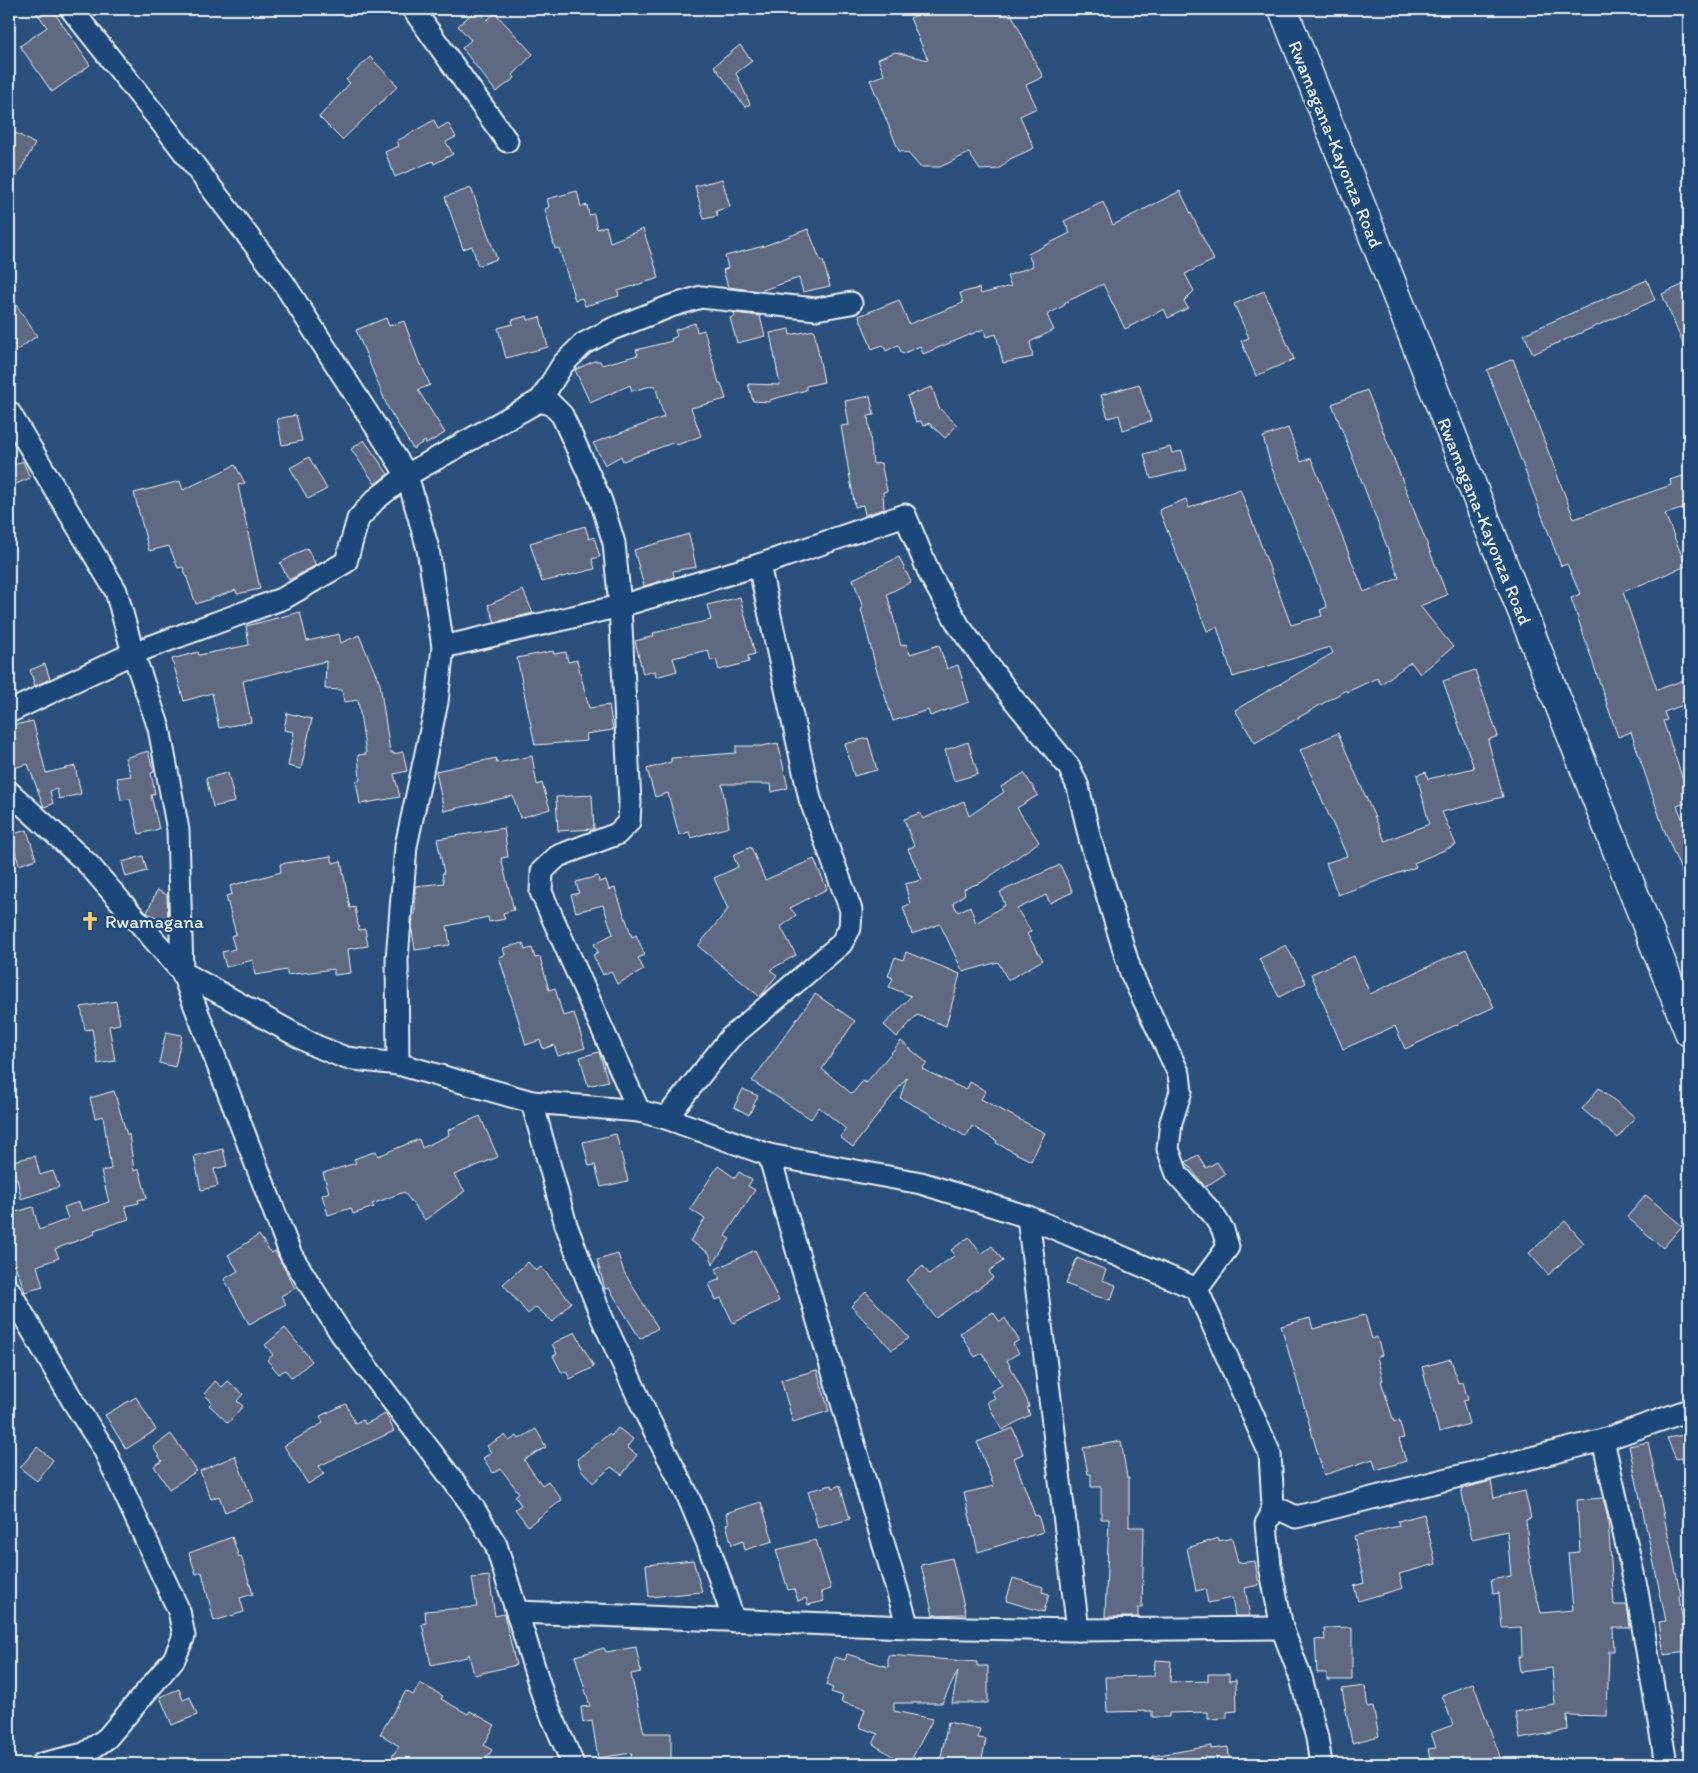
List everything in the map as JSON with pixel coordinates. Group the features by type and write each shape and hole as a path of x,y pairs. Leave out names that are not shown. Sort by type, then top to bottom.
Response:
{"highway":[{"name":"Rwamagana-Kayonza Road","path":"1283,9 1689,1032"}],"street":[{"path":"71,9 168,131 283,282 407,475 428,549 444,647 437,702 406,846 397,958 398,1064"},
{"path":"413,9 507,141"},
{"path":"9,712 133,653 284,598 346,562 358,519 375,500 407,475 540,401 563,364 583,344 612,329 671,306 701,297 816,309 851,303"},
{"path":"540,401 551,404 562,415 601,500 614,544 620,606 630,822 616,834 558,856 542,871 541,892 639,1111"},
{"path":"9,412 116,592 133,653 160,728 178,830 182,972 291,1255 342,1336 470,1504 496,1545 543,1696 573,1764"},
{"path":"444,647 620,606 759,565 905,515 930,575 959,626 1014,700 1069,767 1078,787 1092,848 1131,973 1179,1074 1181,1091 1171,1122 1168,1149 1176,1174 1212,1213 1224,1230 1228,1247 1198,1289"},
{"path":"666,1118 730,1038 841,944 850,928 851,910 810,798 803,772 759,565"},
{"path":"9,792 88,864 182,972 316,1046 346,1058 398,1064 532,1102 639,1111 666,1118 769,1155 921,1183 1028,1217 1198,1289 1270,1454 1273,1506 1266,1524 1270,1566 1282,1628 1301,1678 1322,1764"},
{"path":"532,1102 566,1225 602,1318 704,1536 734,1621"},
{"path":"769,1155 908,1627"},
{"path":"1028,1217 1078,1630"},
{"path":"9,1290 74,1403 104,1450 179,1611 184,1636 174,1659 107,1738 84,1754 42,1764"},
{"path":"1273,1506 1296,1518 1603,1440 1689,1410"},
{"path":"1603,1440 1637,1592 1666,1764"},
{"path":"517,1612 908,1627 1078,1630 1282,1628"}],"building":[{"path":"34,9 52,9 90,65 52,92 20,46 47,27"},
{"path":"477,9 487,20 495,13 533,54 513,75 515,78 496,92 462,48 471,40 458,26"},
{"path":"930,9 1009,9 1043,77 1026,85 1037,108 1020,116 1034,148 1010,159 999,169 980,170 969,153 940,167 920,167 908,153 899,151 870,80 884,75 878,59 895,52 928,60 910,18"},
{"path":"740,45 752,61 736,73 750,104 745,107 714,66"},
{"path":"370,57 398,86 342,140 319,117 350,83 346,80"},
{"path":"434,120 438,129 448,123 456,137 446,142 453,154 434,164 433,161 395,177 385,152 399,146 397,141"},
{"path":"9,129 35,144 9,190"},
{"path":"722,179 730,207 716,211 718,216 704,219 695,186"},
{"path":"471,188 497,259 478,266 472,246 463,249 445,197"},
{"path":"577,191 581,207 587,205 589,215 594,214 597,229 606,226 610,242 643,229 659,278 618,291 619,296 585,306 582,298 575,300 559,248 555,249 545,209 549,207 547,199"},
{"path":"1180,191 1214,260 1185,274 1194,291 1184,301 1188,308 1168,318 1164,309 1125,329 1103,284 1064,303 1065,305 1047,315 1054,330 1030,342 1033,357 1003,363 996,334 986,337 984,329 923,354 920,346 902,354 898,345 886,351 883,345 872,349 859,316 899,300 909,324 963,303 960,293 979,288 981,294 1011,286 1007,276 1033,266 1028,254 1070,233 1064,221 1103,202 1113,225"},
{"path":"808,229 821,262 823,261 830,286 803,292 799,278 760,291 728,287 723,270 728,268 725,256 764,246"},
{"path":"1647,280 1655,300 1533,354 1524,334"},
{"path":"1689,282 1689,358 1662,294"},
{"path":"1264,291 1294,359 1256,376 1241,341 1249,338 1234,304"},
{"path":"9,294 37,336 9,356"},
{"path":"734,313 760,316 765,336 737,343 730,318 735,316"},
{"path":"527,316 528,320 540,317 548,347 506,358 498,328 513,324 512,320"},
{"path":"386,318 389,326 404,321 420,365 430,385 418,390 445,433 426,444 425,441 413,449 388,408 356,330"},
{"path":"695,323 697,332 704,330 719,383 721,383 726,399 691,408 701,436 677,445 675,442 623,461 621,456 605,465 593,443 664,417 655,385 632,391 630,385 590,403 575,370 594,361 600,361 602,365 638,355 636,350 672,341 671,339 677,336 675,330"},
{"path":"789,329 790,335 814,330 824,382 806,386 806,390 770,400 770,402 753,401 748,384 780,385 770,333"},
{"path":"1513,359 1574,519 1671,485 1670,480 1689,474 1689,507 1665,514 1686,566 1623,592 1657,690 1689,678 1689,703 1664,712 1667,720 1663,721 1689,797 1689,802 1677,806 1689,835 1689,890 1663,827 1631,732 1618,737 1571,598 1580,594 1567,564 1561,566 1487,370"},
{"path":"1139,384 1151,421 1123,430 1119,415 1108,418 1101,395"},
{"path":"932,387 939,408 957,425 945,438 929,423 923,426 921,421 916,422 907,396"},
{"path":"1367,390 1447,595 1420,606 1453,647 1420,674 1411,662 1381,684 1377,678 1347,692 1346,690 1255,743 1235,710 1333,653 1330,647 1233,677 1217,627 1207,631 1159,510 1186,499 1189,508 1240,489 1291,625 1322,616 1320,610 1327,607 1271,466 1263,437 1288,428 1301,462 1311,458 1364,592 1399,578 1332,404"},
{"path":"870,396 874,415 868,416 873,464 881,463 887,491 883,492 884,509 865,515 863,505 855,507 841,426 849,425 845,401"},
{"path":"296,415 302,441 282,445 277,419"},
{"path":"364,440 388,474 375,484 351,449"},
{"path":"1170,447 1172,453 1182,451 1187,470 1151,479 1144,454"},
{"path":"309,457 327,489 308,499 290,468"},
{"path":"23,461 30,478 9,487 9,467"},
{"path":"235,465 245,483 238,485 260,589 237,594 236,590 196,604 183,567 178,568 169,546 149,551 134,493 180,481 183,490"},
{"path":"585,526 589,539 594,537 600,557 592,559 595,569 542,582 530,543"},
{"path":"689,534 696,567 673,571 674,577 644,586 634,550"},
{"path":"307,548 316,565 289,580 280,563"},
{"path":"899,557 911,582 887,594 901,646 906,644 910,654 939,645 947,669 958,665 969,702 930,716 928,710 893,721 876,668 861,609 863,608 853,579"},
{"path":"523,590 533,613 495,622 488,605"},
{"path":"740,597 755,654 748,656 749,662 719,670 716,659 711,661 708,650 673,658 677,671 656,677 655,671 643,674 635,641 654,636 653,633 711,620 707,605"},
{"path":"300,612 307,641 339,634 341,643 359,635 380,684 390,752 393,752 393,754 403,752 407,771 394,774 400,797 360,804 356,781 360,780 358,755 366,754 358,700 344,702 342,690 325,689 326,661 243,681 251,722 219,728 212,693 184,701 172,659 198,652 199,655 249,645 246,626"},
{"path":"553,651 554,654 566,652 568,662 577,660 589,708 609,705 613,730 586,734 587,741 535,745 517,658"},
{"path":"45,664 50,679 35,686 30,670"},
{"path":"1475,670 1498,736 1488,740 1503,797 1442,812 1456,845 1414,863 1416,867 1338,895 1326,863 1347,856 1300,750 1338,733 1385,841 1429,824 1417,775 1426,772 1428,779 1474,768 1443,681"},
{"path":"287,713 312,719 301,769 288,766 294,732 284,730"},
{"path":"33,721 46,773 75,766 81,794 59,799 57,789 50,791 53,804 44,807 28,764 9,769 9,726"},
{"path":"868,738 877,770 854,776 845,744"},
{"path":"968,742 978,774 954,781 945,750"},
{"path":"778,743 788,788 772,792 771,784 722,784 729,827 691,838 689,832 679,835 668,793 655,797 647,769 671,762 671,758 736,753 736,746 761,746"},
{"path":"148,751 154,772 151,773 155,794 151,795 159,829 139,834 130,799 121,800 117,778 131,776 125,758"},
{"path":"532,756 537,785 542,783 550,809 520,818 513,796 444,811 436,771 496,758 497,763"},
{"path":"228,773 235,802 213,807 206,778"},
{"path":"1024,773 1038,795 1017,808 1039,842 982,882 964,889 965,894 953,903 958,912 970,906 976,923 1005,905 1000,892 1060,865 1073,892 1050,903 1046,895 1017,909 1031,931 1027,934 1043,960 1008,980 998,962 963,972 940,924 912,934 903,907 910,904 905,884 922,880 908,849 914,846 904,819 920,813 923,819 964,801 969,816 1004,792 1001,787"},
{"path":"592,795 594,829 558,831 556,797"},
{"path":"504,828 508,857 501,858 514,910 503,913 505,919 489,922 488,917 447,926 450,945 415,950 412,930 413,914 415,914 415,886 444,883 442,874 444,873 437,839"},
{"path":"27,830 36,859 19,865 10,835"},
{"path":"751,847 765,880 814,859 827,889 790,908 796,915 781,927 796,955 770,970 777,975 760,997 698,946 728,909 714,878 738,867 733,855"},
{"path":"143,856 147,871 126,877 122,862"},
{"path":"331,856 333,863 341,861 350,908 355,907 359,930 365,929 368,946 348,949 351,973 334,975 334,969 287,975 287,970 255,975 253,960 226,967 222,952 235,949 231,936 236,934 226,896 232,894 230,886 281,872 280,864"},
{"path":"598,876 599,882 606,880 609,890 615,888 632,937 636,935 645,955 638,958 644,970 617,984 611,971 603,975 593,955 598,952 594,944 613,934 603,905 576,912 571,895 579,893 576,882"},
{"path":"157,890 167,895 168,922 147,913"},
{"path":"523,943 525,950 532,948 535,958 540,957 549,990 555,988 563,1016 574,1013 585,1048 558,1056 554,1045 543,1049 540,1040 526,1045 499,957 505,955 503,948"},
{"path":"1286,945 1306,983 1279,997 1259,959"},
{"path":"1466,949 1494,1007 1405,1049 1395,1026 1343,1049 1311,974 1354,956 1370,994"},
{"path":"906,952 960,974 946,1026 917,1015 897,1037 884,1025 911,996 889,987 893,978 888,976 895,957 903,960"},
{"path":"815,994 855,1021 822,1069 852,1094 863,1081 866,1083 901,1041 927,1063 922,1069 966,1090 970,1082 986,1091 981,1099 1045,1133 1031,1161 996,1143 997,1141 972,1126 966,1137 925,1111 900,1098 907,1077 853,1147 840,1137 846,1129 819,1107 811,1119 752,1081"},
{"path":"116,1001 120,1024 109,1026 115,1061 98,1064 92,1029 85,1030 81,1007"},
{"path":"166,1032 182,1035 175,1067 159,1063"},
{"path":"599,1052 608,1081 588,1086 580,1057"},
{"path":"1599,1088 1635,1117 1618,1138 1582,1109"},
{"path":"743,1089 758,1096 749,1115 734,1107"},
{"path":"114,1091 127,1135 129,1134 134,1171 139,1169 147,1198 138,1200 139,1203 125,1206 129,1219 94,1230 95,1234 55,1249 59,1258 37,1266 43,1287 25,1292 15,1265 9,1267 9,1214 33,1207 39,1230 68,1219 64,1207 79,1202 82,1211 109,1202 101,1171 111,1169 103,1116 95,1118 90,1098"},
{"path":"480,1116 498,1157 454,1175 465,1191 425,1220 404,1192 372,1204 374,1207 353,1214 351,1208 328,1215 322,1195 329,1192 323,1173 356,1163 354,1159 376,1151 378,1156 419,1139 422,1148 449,1135 448,1130"},
{"path":"616,1134 628,1181 601,1187 595,1165 589,1166 583,1142"},
{"path":"223,1149 227,1166 214,1169 218,1186 201,1190 194,1156"},
{"path":"1198,1155 1206,1168 1217,1162 1225,1174 1205,1187 1186,1162"},
{"path":"35,1156 40,1175 53,1171 59,1187 21,1199 17,1178 9,1180 9,1162"},
{"path":"718,1166 735,1178 739,1172 752,1180 748,1186 755,1190 725,1236 730,1239 713,1264 709,1253 690,1241 705,1219 690,1209"},
{"path":"1646,1195 1682,1226 1663,1248 1627,1217"},
{"path":"1565,1221 1584,1243 1548,1275 1529,1253"},
{"path":"259,1235 271,1253 275,1251 295,1288 281,1296 286,1304 249,1324 224,1279 238,1271 228,1255"},
{"path":"969,1237 981,1254 992,1246 1003,1261 989,1271 993,1278 936,1318 906,1280 923,1266 929,1274 955,1255 951,1250"},
{"path":"755,1250 779,1301 733,1323 721,1298 716,1300 709,1284 720,1279 716,1269"},
{"path":"618,1254 624,1272 658,1328 640,1339 609,1288 605,1289 597,1260"},
{"path":"1077,1258 1106,1270 1102,1280 1116,1285 1111,1300 1095,1296 1066,1284"},
{"path":"528,1262 536,1271 541,1267 571,1302 553,1322 536,1307 528,1314 503,1284"},
{"path":"866,1292 909,1338 892,1350 851,1306"},
{"path":"993,1312 1000,1322 1005,1318 1019,1340 1013,1344 1019,1353 1007,1360 1027,1400 1029,1407 1027,1408 1030,1415 1002,1430 987,1402 995,1398 991,1391 1002,1385 982,1353 975,1357 960,1333"},
{"path":"1365,1315 1372,1339 1377,1337 1382,1355 1377,1357 1383,1380 1381,1381 1394,1422 1399,1420 1404,1438 1399,1439 1406,1461 1376,1470 1373,1459 1324,1475 1281,1326 1310,1318 1313,1329"},
{"path":"285,1328 312,1361 292,1378 285,1370 279,1374 267,1360 273,1355 265,1345"},
{"path":"575,1332 594,1367 570,1379 566,1371 562,1373 553,1356 557,1354 552,1344"},
{"path":"1451,1359 1458,1383 1463,1382 1468,1400 1463,1401 1469,1424 1439,1432 1422,1367"},
{"path":"817,1370 829,1411 793,1422 781,1380"},
{"path":"215,1381 222,1387 228,1381 243,1394 237,1401 243,1406 228,1423 209,1405 212,1402 204,1394"},
{"path":"136,1397 156,1430 126,1449 105,1415"},
{"path":"346,1404 355,1423 363,1420 365,1424 386,1414 394,1431 319,1466 324,1474 308,1484 284,1446 323,1423 320,1416"},
{"path":"618,1428 633,1439 627,1447 637,1455 622,1475 611,1467 593,1483 581,1469 577,1459 609,1434 611,1436"},
{"path":"1013,1428 1023,1454 1014,1458 1035,1516 1038,1515 1043,1532 978,1552 964,1493 994,1486 977,1442"},
{"path":"536,1429 546,1447 524,1460 542,1485 548,1481 562,1500 528,1526 515,1509 521,1505 515,1496 519,1493 501,1469 493,1473 483,1458 491,1453 487,1446 505,1435 509,1441 517,1436 519,1439"},
{"path":"171,1434 197,1471 169,1489 154,1466 162,1461 153,1447"},
{"path":"1689,1434 1689,1456 1676,1459 1667,1438"},
{"path":"1121,1441 1127,1477 1129,1477 1129,1527 1144,1527 1142,1608 1138,1608 1138,1617 1105,1617 1109,1519 1101,1519 1101,1487 1091,1487 1091,1474 1088,1474 1083,1448"},
{"path":"1648,1442 1681,1596 1679,1596 1687,1652 1664,1655 1659,1622 1666,1621 1629,1446"},
{"path":"37,1447 53,1460 37,1481 20,1468"},
{"path":"235,1456 253,1501 225,1512 219,1496 211,1499 200,1471"},
{"path":"1491,1481 1494,1498 1525,1491 1531,1518 1526,1520 1531,1573 1541,1613 1573,1610 1568,1553 1580,1552 1577,1500 1603,1498 1608,1519 1614,1605 1627,1605 1630,1628 1613,1628 1614,1651 1609,1651 1607,1716 1567,1715 1568,1730 1520,1739 1515,1712 1555,1705 1552,1668 1520,1672 1518,1657 1522,1656 1521,1627 1502,1628 1499,1593 1493,1594 1491,1580 1511,1576 1507,1531 1472,1539 1461,1489"},
{"path":"832,1485 833,1488 840,1485 850,1519 818,1528 808,1491"},
{"path":"761,1502 773,1541 745,1550 743,1541 732,1545 726,1524 729,1523 726,1513"},
{"path":"1424,1514 1436,1564 1399,1574 1403,1588 1358,1601 1354,1586 1364,1583 1354,1536 1399,1526 1398,1521"},
{"path":"232,1537 239,1557 241,1556 253,1594 240,1598 244,1612 214,1621 202,1572 196,1574 189,1553"},
{"path":"1219,1538 1219,1541 1232,1538 1238,1563 1255,1561 1259,1585 1245,1588 1250,1616 1235,1616 1232,1598 1208,1603 1205,1589 1196,1591 1187,1548"},
{"path":"816,1540 831,1589 821,1592 824,1601 808,1605 806,1598 798,1601 794,1589 788,1590 776,1550"},
{"path":"952,1558 966,1614 933,1615 921,1565"},
{"path":"693,1560 702,1592 649,1597 646,1565"},
{"path":"489,1576 495,1616 504,1614 516,1665 474,1675 469,1654 467,1657 431,1665 422,1624 426,1623 425,1611 477,1607 472,1578"},
{"path":"1013,1578 1043,1587 1042,1592 1049,1594 1044,1612 1006,1601"},
{"path":"1352,1627 1352,1680 1327,1680 1327,1673 1317,1673 1315,1639 1325,1640 1324,1628"},
{"path":"636,1647 641,1672 631,1674 644,1733 671,1733 671,1764 629,1764 632,1753 598,1758 592,1721 583,1723 581,1707 590,1706 575,1656 604,1648 606,1652"},
{"path":"847,1654 888,1667 888,1655 977,1662 977,1666 988,1666 988,1703 952,1703 958,1671 942,1703 894,1703 894,1711 933,1719 909,1764 905,1764 873,1744 878,1734 859,1727 865,1709 841,1702 843,1696 831,1692 833,1688 826,1685 835,1657 845,1660"},
{"path":"1155,1660 1171,1661 1170,1682 1208,1681 1208,1674 1229,1674 1229,1681 1236,1680 1237,1711 1227,1712 1227,1718 1208,1719 1208,1712 1169,1713 1169,1717 1152,1717 1152,1711 1107,1712 1105,1677 1154,1676"},
{"path":"420,1683 443,1696 441,1699 468,1714 470,1711 495,1725 484,1745 492,1750 483,1764 387,1764 399,1746 380,1734 406,1691 413,1695"},
{"path":"1473,1683 1502,1762 1431,1764 1428,1749 1436,1748 1431,1733 1453,1725 1442,1695"},
{"path":"1365,1686 1368,1708 1373,1707 1379,1736 1352,1743 1342,1689"},
{"path":"179,1689 183,1700 190,1697 197,1715 172,1725 160,1697"},
{"path":"948,1722 980,1729 978,1738 986,1739 981,1764 940,1762"},
{"path":"1211,1746 1211,1749 1228,1747 1230,1764 1154,1764 1153,1756"}],"place":[{"name":"Rwamagana","path":"90,921"}]}
